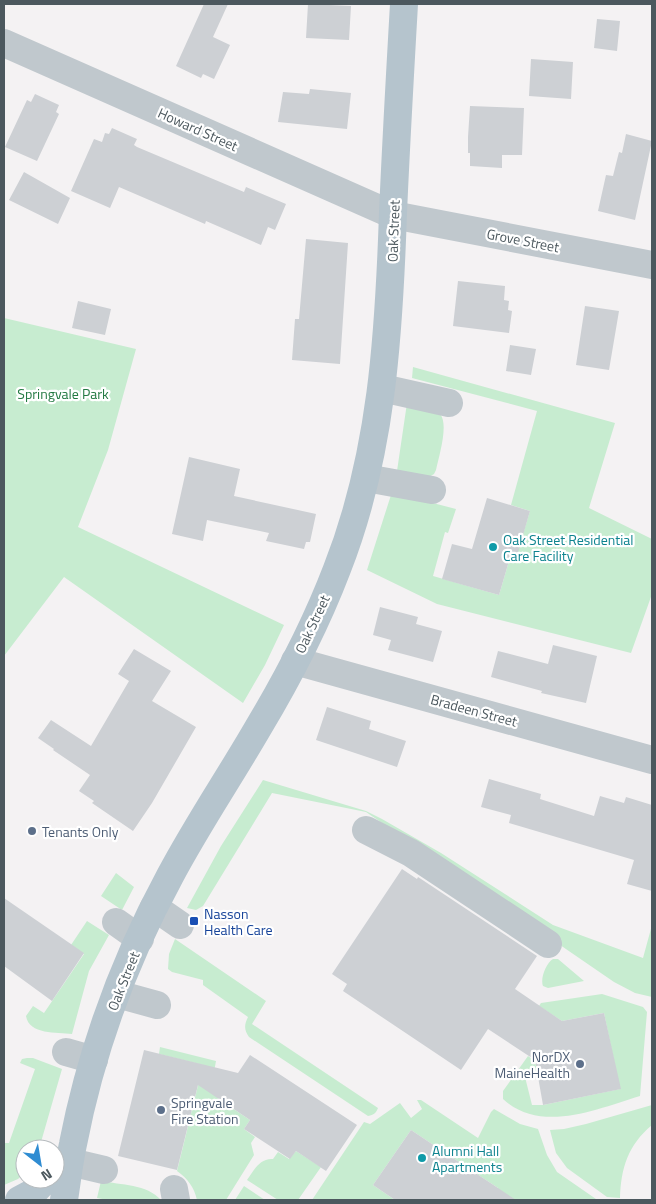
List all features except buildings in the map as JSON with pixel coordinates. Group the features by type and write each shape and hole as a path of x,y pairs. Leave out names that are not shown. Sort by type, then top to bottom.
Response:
{"main road":[{"name":"Oak Street","path":"64,1200 66,1158 99,1042 140,939 171,874 264,718 295,661 338,568 366,478 382,388 390,297 404,4"},
{"path":"19,1200 37,1189"}],"street":[{"name":"Howard Street","path":"4,43 393,214"},
{"name":"Grove Street","path":"393,214 652,265"},
{"path":"382,388 449,403"},
{"path":"366,478 432,490"},
{"name":"Bradeen Street","path":"295,661 652,760"},
{"path":"366,830 411,853 548,944"},
{"path":"154,907 180,925"},
{"path":"116,922 140,939"},
{"path":"117,994 157,1005"},
{"path":"66,1052 94,1060"},
{"path":"66,1158 104,1170"}],"green space":[{"name":"Springvale Park","path":"4,318 136,349 108,450 78,527 284,625 265,665 243,703 64,577 4,656"},
{"path":"413,367 615,423 589,508 652,539 652,594 631,653 437,604 367,570 391,495 429,502 456,509 448,533 445,532 433,576 499,595 509,561 515,563 517,555 512,553 520,544 530,511 511,505 537,411 412,378"},
{"path":"407,403 440,414 443,419 442,440 436,470 429,477 397,471"},
{"path":"263,780 366,811 382,819 441,853 553,925 643,958 652,925 652,997 635,993 614,982 366,812 272,793 203,906 196,910 187,908 221,846"},
{"path":"116,873 134,887 122,910 101,896"},
{"path":"87,921 109,935 89,971 72,1034 38,1030 32,1027 26,1016 33,1006 44,1013 84,954 71,945"},
{"path":"175,939 266,1001 252,1024 378,1108 376,1112 368,1116 249,1037 245,1027 248,1017 203,985 203,980 172,972 168,969 169,954"},
{"path":"553,959 558,959 584,981 548,988 543,986 544,971"},
{"path":"602,994 643,1007 647,1012 640,1096 588,1112 552,1117 534,1115 518,1109 503,1099 503,1091 528,1056 535,1061 537,1072 525,1077 532,1105 543,1105 620,1089 604,1013 562,1021 539,1006 541,1003"},
{"path":"160,1047 216,1061 211,1088 220,1100 250,1120 244,1129 255,1137 251,1143 254,1155 226,1200 197,1200 190,1184 177,1171 203,1065 159,1054"},
{"path":"33,1058 62,1069 42,1139 15,1139 15,1180 4,1185 4,1143 9,1143 35,1069 20,1063 22,1059"},
{"path":"417,1100 421,1100 478,1138 494,1109 520,1124 538,1129 547,1155 557,1172 596,1199 491,1200 498,1188 411,1130 373,1185 395,1200 312,1200 364,1122 370,1124 400,1103 411,1118 422,1109"},
{"path":"652,1105 652,1125 637,1141 627,1158 622,1177 620,1198 607,1197 567,1168 556,1153 550,1130 586,1124"},
{"path":"296,1151 321,1167 298,1200 278,1200 247,1180 260,1163 273,1159 278,1152 289,1159"},
{"path":"101,1181 141,1188 149,1191 161,1200 108,1200 97,1198"},
{"path":"244,1186 265,1200 235,1200"}],"place":[{"name":"Oak Street Residential Care Facility","path":"493,547"},
{"name":"Tenants Only","path":"32,831"},
{"name":"Nasson Health Care","path":"194,921"},
{"name":"NorDX MaineHealth","path":"580,1064"},
{"name":"Springvale Fire Station","path":"161,1110"},
{"name":"Alumni Hall Apartments","path":"422,1158"}]}
